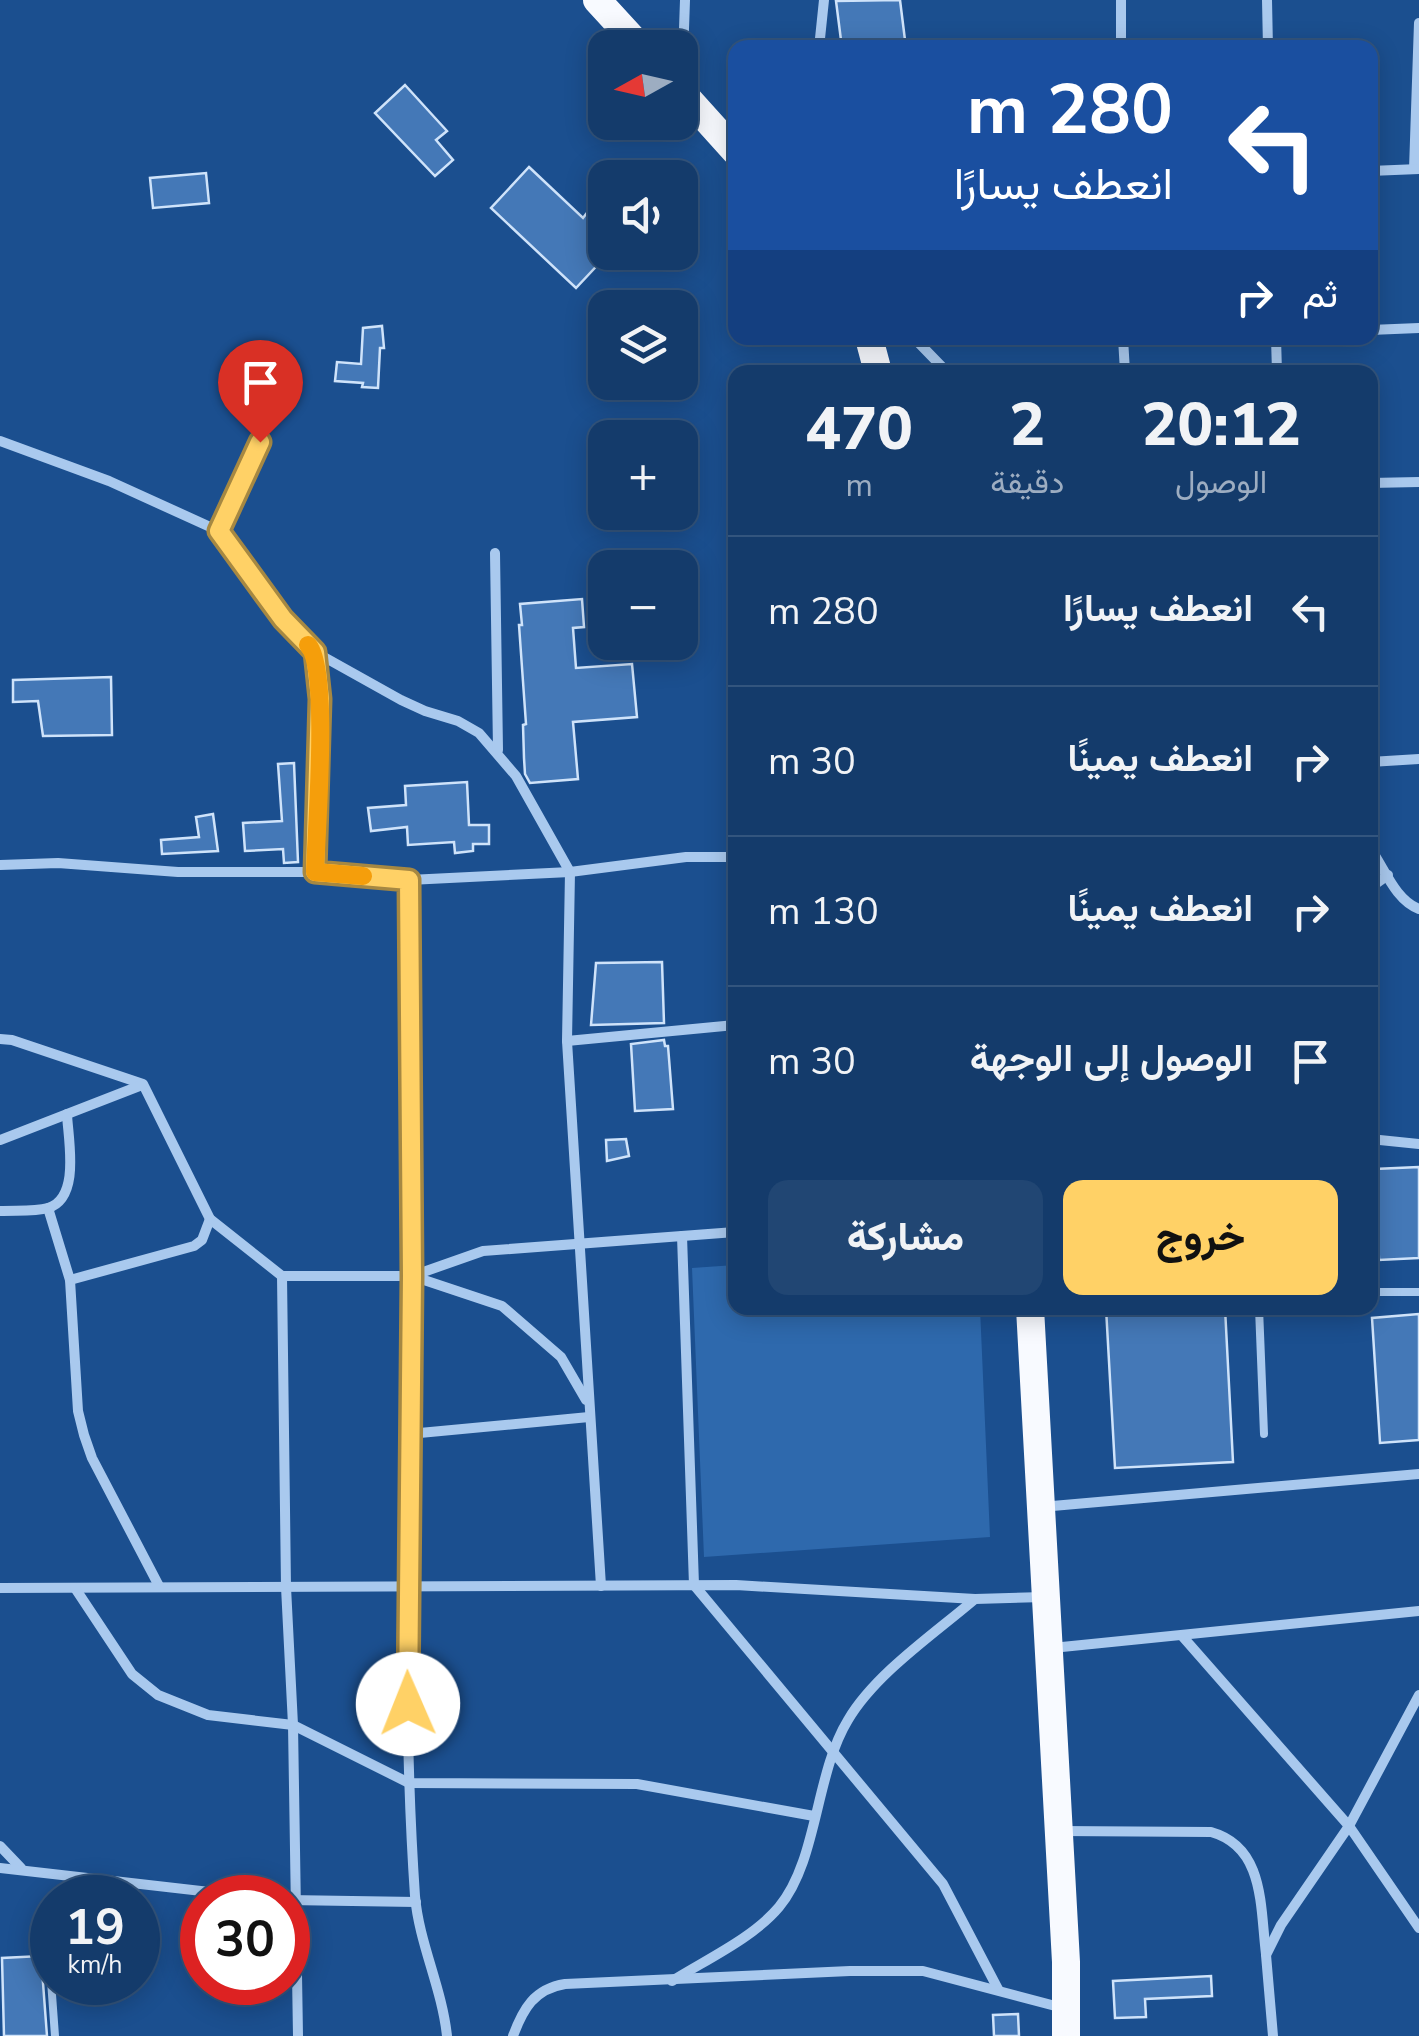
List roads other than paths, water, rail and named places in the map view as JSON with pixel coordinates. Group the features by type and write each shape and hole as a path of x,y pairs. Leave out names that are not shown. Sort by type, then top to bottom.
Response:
{"highway":[{"path":"597,0 624,30"},
{"path":"698,110 728,143"},
{"path":"1030,1315 1066,1962 1065,2022"}],"street":[{"path":"684,30 685,0"},
{"path":"820,40 824,0"},
{"path":"1121,0 1121,40"},
{"path":"1267,0 1268,40"},
{"path":"1378,171 1416,169 1419,22"},
{"path":"1378,330 1419,328"},
{"path":"921,345 940,365"},
{"path":"0,441 110,480 219,531 283,619 315,652 424,712 458,721 480,733 516,776 570,872 567,1042 601,1586"},
{"path":"219,531 260,442"},
{"path":"1378,484 1419,482"},
{"path":"495,553 498,752"},
{"path":"315,652 320,699 315,872"},
{"path":"1378,762 1419,759"},
{"path":"0,865 58,863 196,873 315,872 409,880 570,872 686,857 728,858"},
{"path":"1378,860 1398,895 1419,910"},
{"path":"1378,882 1388,874"},
{"path":"409,880 409,1783 416,1902 444,2013 446,2036"},
{"path":"567,1042 728,1026"},
{"path":"0,1030 6,1039 143,1084 210,1219 282,1276 412,1276 502,1306 560,1357 589,1411"},
{"path":"0,1140 143,1084"},
{"path":"0,1211 48,1208 61,1200 68,1189 67,1114"},
{"path":"1378,1141 1419,1144"},
{"path":"48,1208 70,1280 77,1398 84,1435 92,1458 159,1586"},
{"path":"70,1280 194,1246 202,1240 210,1219"},
{"path":"412,1276 483,1251 728,1233"},
{"path":"682,1236 694,1586 944,1884 998,1990"},
{"path":"282,1276 286,1588 293,1725 292,1875"},
{"path":"410,1434 589,1411"},
{"path":"1040,1507 1419,1474"},
{"path":"0,1588 694,1586 1045,1598"},
{"path":"76,1588 132,1674 158,1696 208,1715 293,1725 409,1783 637,1784 814,1816"},
{"path":"671,1981 758,1926 780,1906 796,1880 833,1752 847,1721 868,1693 975,1598"},
{"path":"1050,1648 1419,1611"},
{"path":"1183,1637 1349,1826 1419,1928"},
{"path":"1266,1954 1280,1925 1349,1826 1419,1695"},
{"path":"1059,1831 1211,1832 1225,1836 1248,1855 1254,1868 1274,2036"},
{"path":"0,1846 21,1869"},
{"path":"0,1868 180,1888"},
{"path":"310,1900 416,1902"},
{"path":"513,2036 528,2003 554,1986 850,1971 923,1971 998,1990 1065,2022"},
{"path":"297,2005 298,2036"}],"lane":[{"path":"1378,1292 1419,1292"},
{"path":"1259,1315 1264,1434"},
{"path":"53,2005 55,2036"}]}
